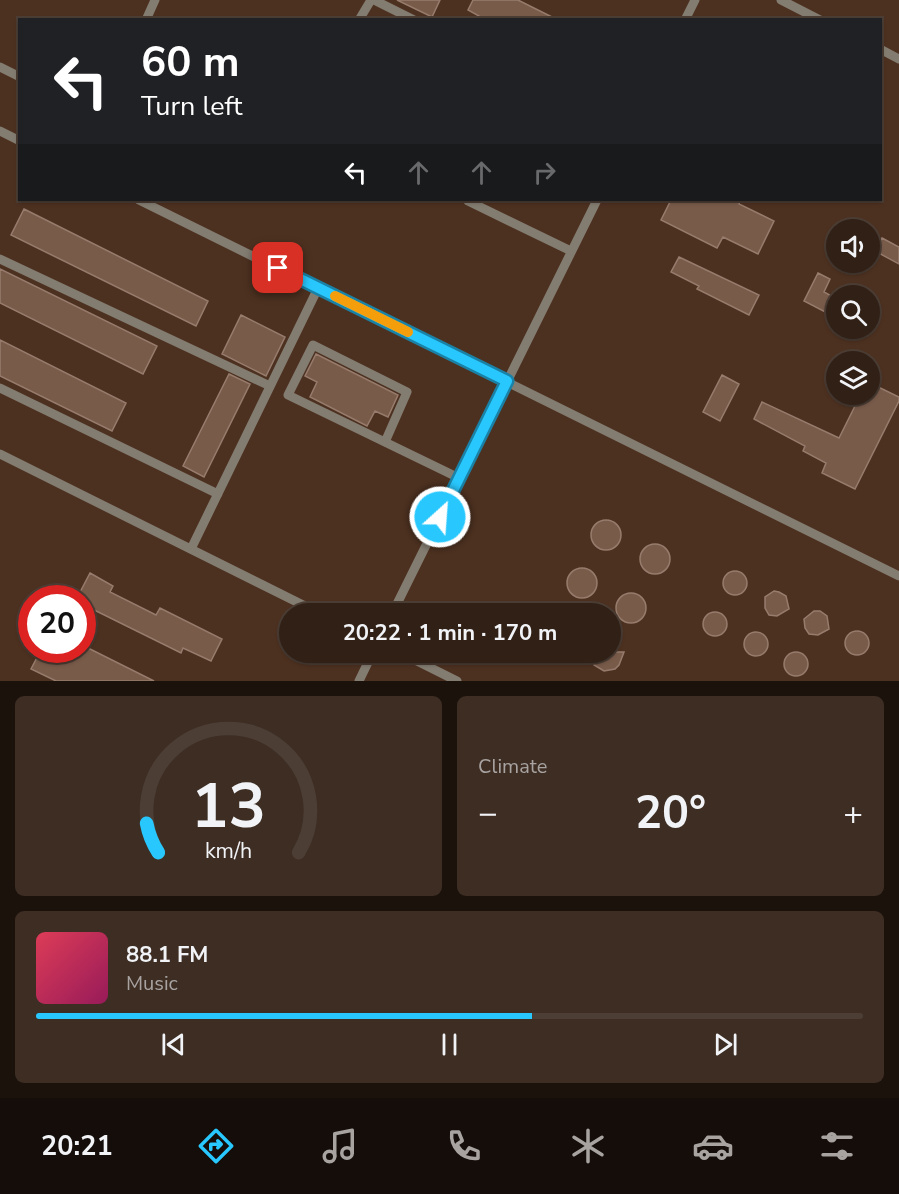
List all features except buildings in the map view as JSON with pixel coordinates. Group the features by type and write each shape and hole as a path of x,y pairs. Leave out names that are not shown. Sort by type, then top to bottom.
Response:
{"lane":[{"path":"148,18 155,0"},
{"path":"360,18 373,0 410,18"},
{"path":"686,18 695,0"},
{"path":"781,0 816,18"},
{"path":"882,51 899,59"},
{"path":"0,68 18,77"},
{"path":"0,131 18,140"},
{"path":"141,201 899,576"},
{"path":"468,201 572,251"},
{"path":"397,603 597,201"},
{"path":"0,260 270,386"},
{"path":"191,549 318,288"},
{"path":"385,442 407,392 313,345 288,395 459,478"},
{"path":"0,388 218,494"},
{"path":"0,466 2,455 299,603"},
{"path":"358,681 367,663"},
{"path":"421,663 457,681"}],"shaded area":[{"path":"0,0 899,0 899,681 0,681"}],"slow traffic":[{"path":"335,296 408,332"}],"route":[{"path":"278,268 507,381 440,517"}]}
